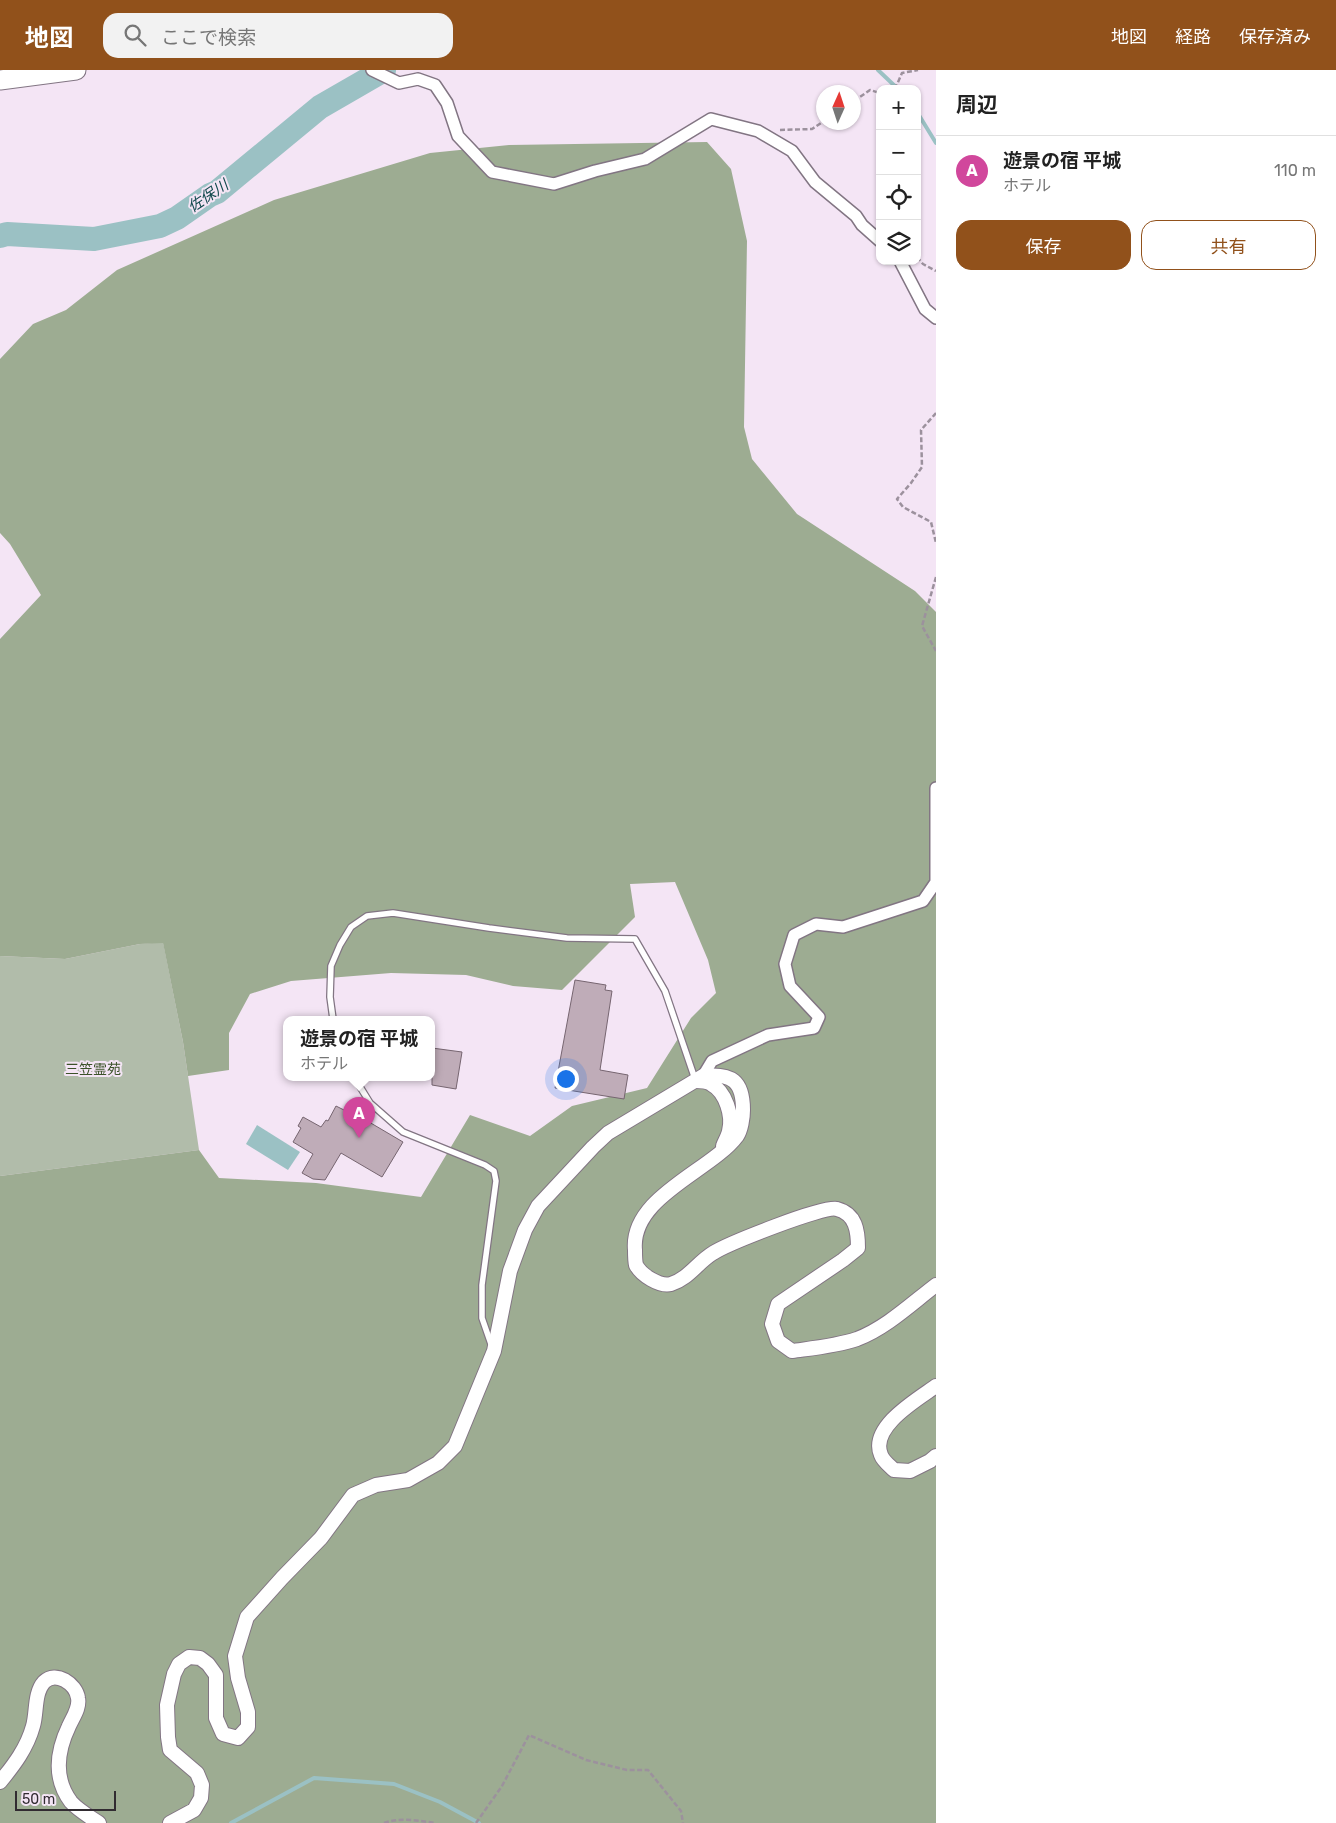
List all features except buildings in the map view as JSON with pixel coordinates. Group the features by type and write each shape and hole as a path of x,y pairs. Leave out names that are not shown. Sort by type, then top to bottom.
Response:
{"highway":[{"path":"0,80 76,70"}],"street":[{"path":"372,70 399,83 418,79 435,85 447,103 458,136 492,172 554,184 595,171 645,159 711,119 758,130 792,151 815,182 856,216 862,225 876,237"},
{"path":"902,265 925,309 936,318"},
{"path":"699,1078 712,1061 768,1036 814,1028 818,1017 790,986 785,964 794,936 816,924 843,926 923,901 936,882 936,788"},
{"path":"170,1823 194,1810 201,1798 202,1785 197,1772 170,1750 167,1705 174,1674 179,1664 189,1658 200,1658 208,1664 216,1675 216,1718 223,1734 238,1738 248,1728 248,1712 238,1678 235,1656 247,1618 321,1538 352,1495 376,1485 408,1480 438,1463 455,1446 494,1351 510,1271 525,1230 538,1206 608,1133 699,1078 716,1075 733,1080 740,1086 743,1096 743,1116 738,1135 721,1152 669,1189 641,1220 634,1242 636,1265 650,1280 669,1285 683,1279 713,1253 814,1212 836,1208 851,1216 858,1232 858,1248 778,1304 772,1324 778,1341 792,1351 833,1346 859,1338 886,1323 936,1285"},
{"path":"699,1078 717,1088 727,1104 730,1123 721,1152"},
{"path":"936,1386 897,1414 884,1430 879,1445 881,1456 894,1470 910,1471 936,1456"},
{"path":"0,1782 27,1744 33,1726 40,1687 52,1677 64,1679 78,1693 79,1702 77,1711 60,1746 58,1767 62,1782 72,1802 98,1823"}],"lane":[{"path":"333,1016 330,997 331,966 340,944 350,927 367,916 392,913 567,938 635,939 664,991 699,1078"},
{"path":"356,1081 370,1103 403,1132 485,1165 494,1171 496,1181 482,1285 482,1318 494,1351"}],"path":[{"path":"897,85 902,73 918,70"},
{"path":"861,96 870,90 876,91"},
{"path":"758,130 812,129 816,126"},
{"path":"921,262 936,271"},
{"path":"936,413 920,430 922,467 897,499 902,507 931,522 936,543"},
{"path":"936,577 922,626 936,651"},
{"path":"476,1823 502,1786 529,1735 586,1760 626,1770 648,1770 680,1811 683,1823"},
{"path":"384,1823 389,1821 415,1820 436,1823"}],"green space":[{"name":"三笠霊苑","path":"163,942 183,1042 199,1150 0,1176 0,956 65,959 140,944"}],"shaded area":[{"path":"707,142 731,169 747,241 744,427 752,459 797,514 915,591 936,612 936,1823 0,1823 0,1176 199,1150 219,1178 316,1183 421,1197 470,1115 530,1136 572,1106 647,1088 691,1018 716,993 708,960 675,882 630,884 635,917 562,990 513,986 466,975 391,973 291,981 250,994 229,1033 229,1070 188,1076 163,943 140,944 65,959 0,956 0,639 41,595 10,544 0,533 0,359 33,324 66,310 117,270 274,200 430,153 509,145"},
{"path":"257,1125 300,1152 288,1170 246,1144"}],"waterway":[{"name":"佐保川","path":"0,236 7,234 94,239 160,226 177,218 217,192 320,107 384,70"},
{"path":"878,70 894,85"},
{"path":"921,119 936,143"},
{"path":"231,1823 314,1778 394,1784 440,1802 479,1823"}],"place":[{"name":"遊景の宿 平城","path":"359,1138"}]}
